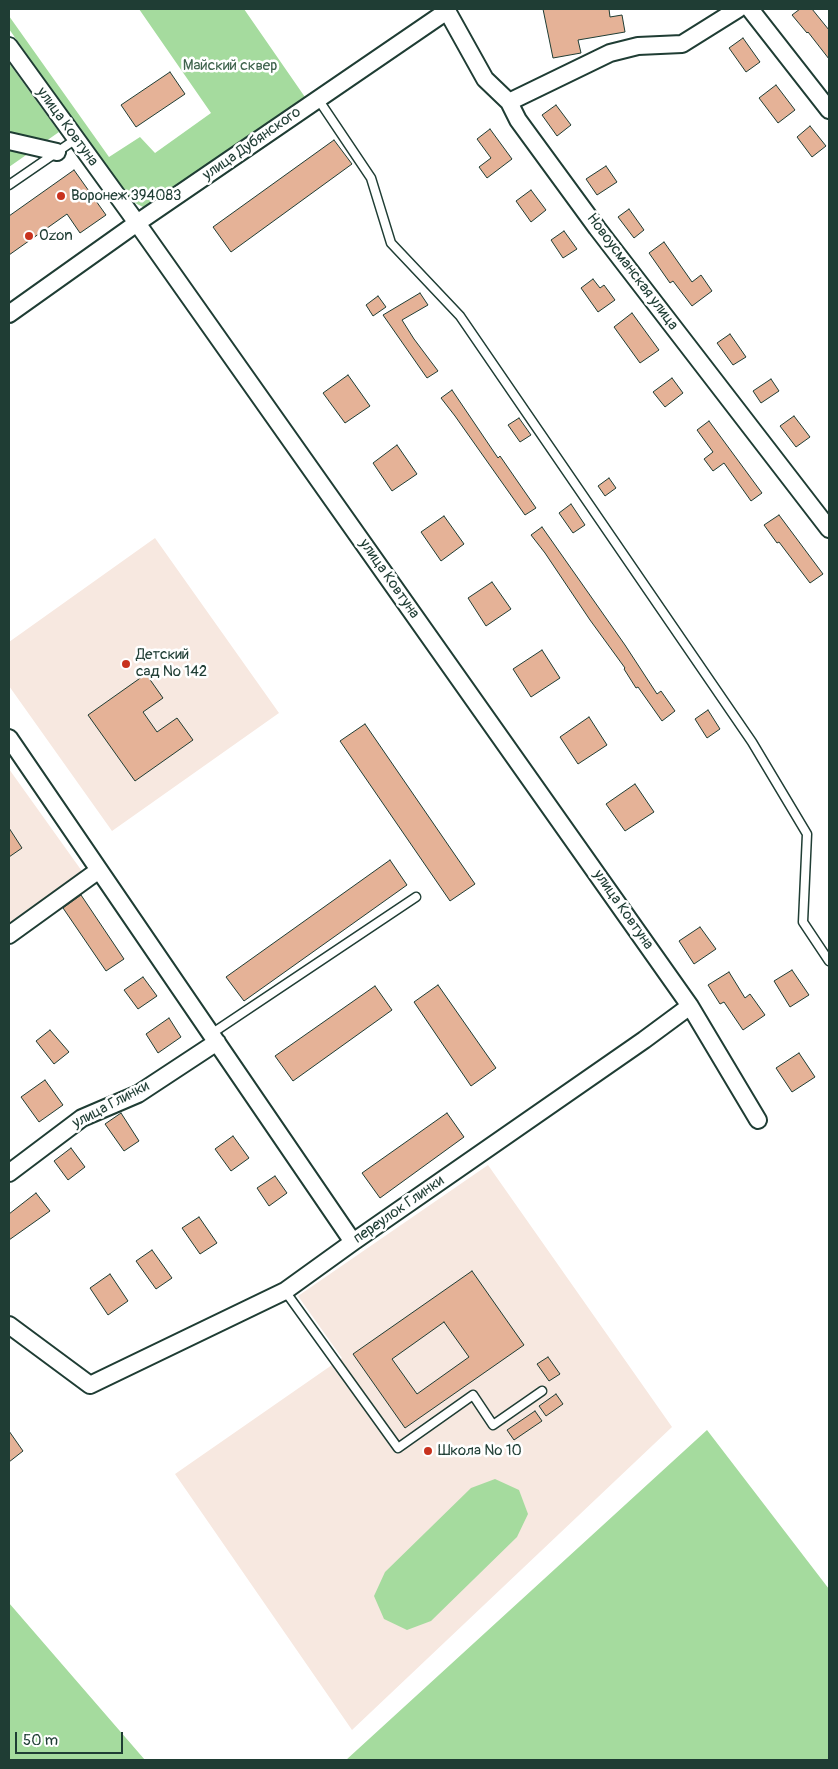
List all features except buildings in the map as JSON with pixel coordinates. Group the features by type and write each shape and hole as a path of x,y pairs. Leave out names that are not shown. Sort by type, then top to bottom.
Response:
{"street":[{"path":"509,102 610,53 638,46 682,44 738,9"},
{"path":"750,9 829,110"},
{"name":"Новоусманская улица","path":"446,10 484,79 509,102 518,120 597,228 829,529"},
{"name":"улица Дубянского","path":"9,314 137,223 446,10"},
{"name":"улица Ковтуна","path":"9,46 137,223 690,1006 758,1120"},
{"path":"9,141 57,152"},
{"path":"9,738 353,1242"},
{"path":"9,934 99,870"},
{"name":"переулок Глинки","path":"9,1325 90,1385 285,1291 690,1006"},
{"name":"улица Глинки","path":"9,1173 82,1118 138,1094 214,1038"}],"lane":[{"path":"318,98 371,178 391,243 460,316 752,742 807,834 803,922 829,961"},
{"path":"9,185 76,139"},
{"path":"214,1038 416,897"},
{"path":"285,1291 398,1448 473,1395 493,1425 542,1391"}],"shaded area":[{"name":"Детский сад № 142","path":"155,538 279,713 112,831 9,686 9,642"},
{"path":"9,769 84,874 9,928"},
{"name":"Школа № 10","path":"488,1165 672,1427 352,1730 175,1474 342,1358 298,1296"}],"green space":[{"name":"Майский сквер","path":"139,9 244,9 307,100 149,210 129,200 9,29 9,16 109,157 140,137 155,153 211,113"},
{"path":"9,63 59,132 9,167"},
{"path":"707,1430 829,1589 829,1760 346,1760"},
{"path":"495,1479 519,1490 528,1514 517,1537 431,1621 407,1630 384,1619 374,1596 385,1572 471,1488"},
{"path":"9,1603 145,1760 9,1760"}],"place":[{"name":"Воронеж 394083","path":"61,196"},
{"name":"Ozon","path":"29,236"},
{"name":"Детский сад № 142","path":"126,664"},
{"name":"Школа № 10","path":"428,1451"}]}
